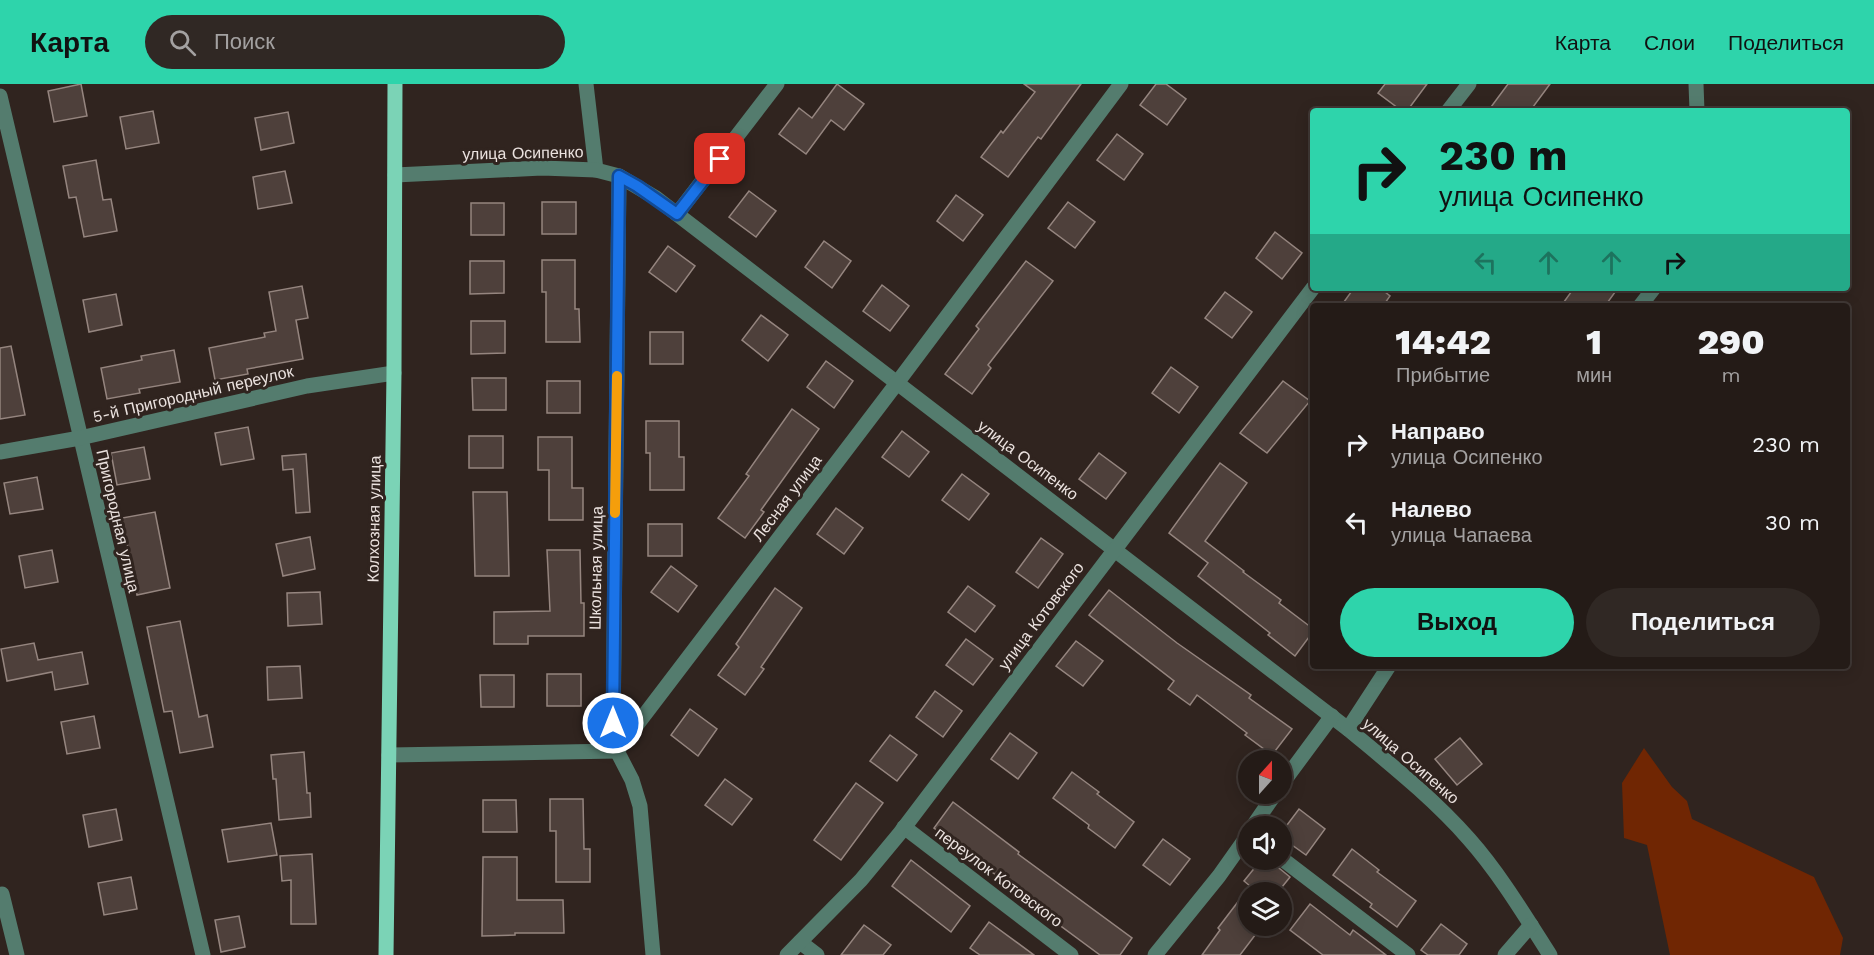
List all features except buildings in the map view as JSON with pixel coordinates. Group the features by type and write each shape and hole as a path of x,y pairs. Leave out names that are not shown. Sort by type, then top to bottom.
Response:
{"main road":[{"name":"Колхозная улица","path":"386,955 394,373 395,84"}],"street":[{"path":"586,84 596,170"},
{"path":"677,214 777,84"},
{"name":"Лесная улица","path":"616,751 897,383 1121,84"},
{"path":"1450,108 1469,84"},
{"path":"1695,84 1697,108"},
{"name":"Пригородная улица","path":"0,96 203,955"},
{"name":"улица Осипенко","path":"395,175 542,168 596,170 619,176 647,192 1348,729 1412,782 1470,840 1492,868 1550,955"},
{"name":"Школьная улица","path":"619,176 613,736 616,751 632,780 640,806 652,955"},
{"name":"улица Котовского","path":"787,955 861,880 904,827 1311,291"},
{"path":"1642,303 1652,291"},
{"name":"5-й Пригородный переулок","path":"0,452 80,438 307,386 394,373"},
{"path":"1348,729 1387,669"},
{"path":"1292,770 1332,717"},
{"path":"389,755 616,751"},
{"name":"переулок Котовского","path":"904,827 1071,955"},
{"path":"1155,955 1238,849"},
{"path":"1292,866 1408,955"},
{"path":"2,894 17,955"},
{"path":"1505,955 1531,925"},
{"path":"800,942 817,955"}],"shaded area":[{"path":"1644,748 1672,787 1687,801 1692,819 1814,877 1843,938 1840,955 1670,955 1647,845 1624,838 1622,783"}],"slow traffic":[{"path":"615,513 617,376"}],"route":[{"path":"613,723 619,176 656,198 677,214 720,159"}]}
